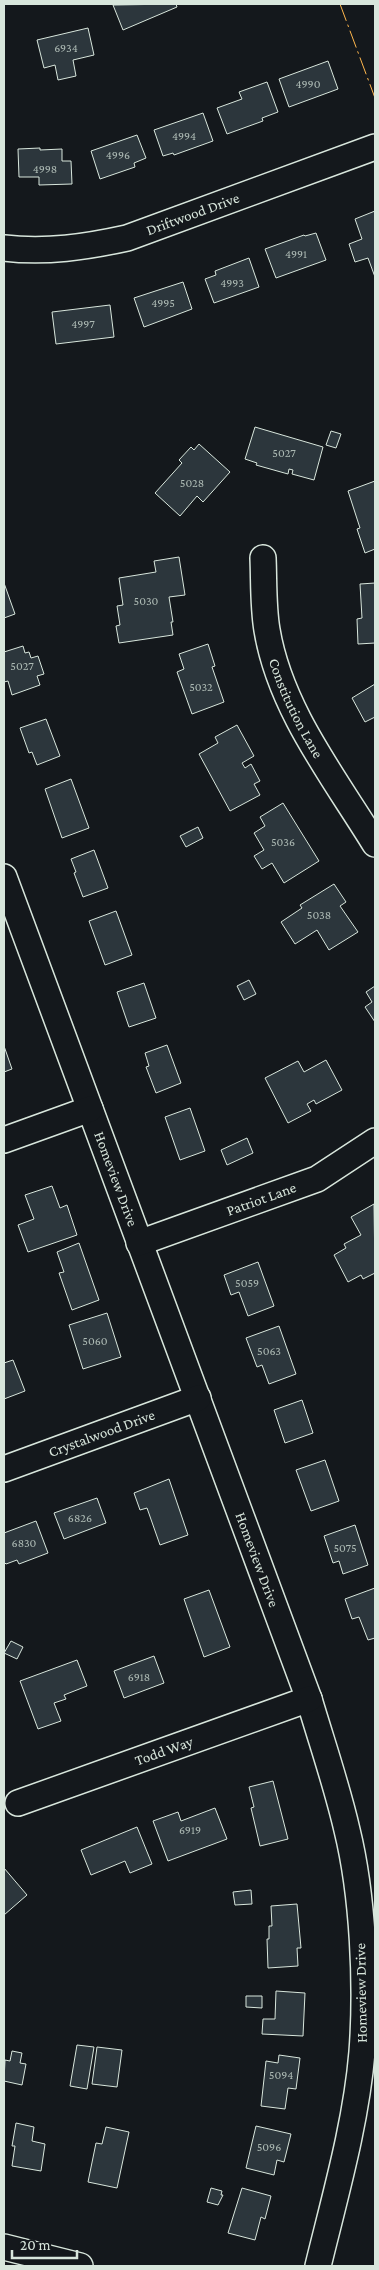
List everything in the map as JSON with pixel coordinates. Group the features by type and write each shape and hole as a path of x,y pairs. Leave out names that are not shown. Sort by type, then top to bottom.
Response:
{"street":[{"name":"Driftwood Drive","path":"4,248 30,251 90,247 127,238 375,147"},
{"name":"Constitution Lane","path":"263,558 267,630 279,677 300,724 375,844"},
{"name":"Homeview Drive","path":"4,877 309,1699 348,1830 358,1892 364,1985 362,2052 348,2143 318,2266"},
{"path":"4,1140 90,1109"},
{"name":"Patriot Lane","path":"139,1243 317,1179 375,1141"},
{"name":"Crystalwood Drive","path":"4,1469 198,1398"},
{"name":"Todd Way","path":"18,1803 309,1699"},
{"path":"4,2247 80,2266"}],"building":[{"path":"176,4 177,7 123,30 113,5"},
{"path":"88,28 94,55 73,60 76,76 58,80 55,65 44,68 37,40"},
{"path":"328,61 338,89 289,107 279,79"},
{"path":"267,82 278,112 262,118 263,121 227,134 217,108 242,99 239,92"},
{"path":"203,113 213,141 174,155 173,153 163,156 154,130"},
{"path":"137,135 146,158 134,163 135,167 100,179 91,151"},
{"path":"40,148 40,150 62,149 62,161 71,161 72,184 39,185 39,177 19,177 18,149"},
{"path":"375,211 375,277 368,258 355,262 349,244 362,239 355,219"},
{"path":"316,233 326,260 276,278 265,249 304,235"},
{"path":"249,258 259,287 214,303 205,279 216,275 215,271"},
{"path":"183,282 192,309 144,327 134,298"},
{"path":"110,305 114,337 56,344 52,312"},
{"path":"255,427 323,447 314,480 292,474 293,470 289,469 288,474 256,465 257,463 245,459"},
{"path":"331,431 341,434 336,448 326,445"},
{"path":"199,444 230,472 203,502 197,496 180,516 155,493 182,463 179,460 191,447 194,450"},
{"path":"375,481 375,549 365,553 357,529 360,528 348,491"},
{"path":"179,557 185,595 169,597 173,635 119,643 116,626 120,625 117,606 123,605 119,578 156,572 154,561"},
{"path":"4,583 15,614 4,618"},
{"path":"375,583 375,643 358,644 357,619 362,618 360,584"},
{"path":"208,644 215,666 212,667 224,702 192,714 177,672 184,669 179,654"},
{"path":"23,646 25,653 29,652 31,658 38,656 44,674 37,676 40,685 12,695 8,681 4,682 4,652"},
{"path":"375,684 375,717 365,722 352,698"},
{"path":"46,719 60,756 37,765 32,752 29,753 20,728"},
{"path":"237,725 254,756 242,763 245,768 251,764 260,781 254,784 260,795 230,811 199,754 218,743 215,737"},
{"path":"71,779 89,828 62,838 45,789"},
{"path":"283,803 319,861 284,883 272,863 262,869 254,856 264,850 254,833 265,826 260,817"},
{"path":"198,827 203,838 186,847 180,836"},
{"path":"94,850 108,888 83,897 71,859"},
{"path":"334,884 346,902 340,906 358,932 329,950 317,930 295,944 281,922 302,908 300,905"},
{"path":"116,911 132,955 105,965 89,921"},
{"path":"249,980 256,994 244,1000 237,986"},
{"path":"144,983 156,1018 129,1027 117,992"},
{"path":"375,986 375,1022 365,1007 372,1002 366,992"},
{"path":"167,1045 181,1083 156,1093 146,1067 149,1066 145,1053"},
{"path":"4,1046 12,1069 4,1072"},
{"path":"326,1060 342,1090 316,1104 314,1100 307,1104 311,1111 288,1123 265,1078 298,1061 304,1072"},
{"path":"190,1108 205,1151 180,1160 165,1117"},
{"path":"247,1138 253,1153 227,1165 221,1150"},
{"path":"52,1186 60,1208 67,1205 77,1235 28,1252 18,1225 34,1219 25,1195"},
{"path":"374,1204 375,1273 363,1279 361,1275 348,1282 334,1255 346,1248 344,1244 361,1235 351,1217"},
{"path":"79,1243 99,1300 72,1310 59,1273 64,1272 57,1252"},
{"path":"258,1262 274,1306 248,1316 239,1292 231,1295 224,1275"},
{"path":"107,1313 121,1357 83,1369 69,1325"},
{"path":"279,1326 296,1374 269,1384 262,1365 257,1367 246,1338"},
{"path":"13,1360 25,1391 4,1399 4,1363"},
{"path":"302,1400 313,1433 285,1443 274,1410"},
{"path":"325,1460 339,1501 311,1511 296,1470"},
{"path":"169,1479 188,1535 160,1545 147,1508 140,1510 134,1493"},
{"path":"97,1498 106,1523 64,1539 54,1513"},
{"path":"36,1521 48,1553 19,1564 17,1560 6,1564 4,1562 4,1533"},
{"path":"355,1525 368,1565 343,1574 339,1561 333,1563 324,1536"},
{"path":"375,1588 375,1638 368,1640 359,1617 352,1619 345,1599"},
{"path":"209,1590 230,1647 204,1657 184,1599"},
{"path":"11,1641 23,1647 17,1659 4,1653"},
{"path":"154,1656 164,1683 124,1698 114,1671"},
{"path":"77,1660 87,1686 64,1695 66,1699 54,1703 61,1721 38,1729 20,1681"},
{"path":"273,1781 288,1839 260,1846 251,1808 254,1807 249,1787"},
{"path":"215,1808 227,1839 168,1861 153,1821 178,1812 181,1821"},
{"path":"137,1827 152,1864 130,1873 125,1861 91,1875 81,1850"},
{"path":"4,1868 27,1895 4,1915"},
{"path":"251,1890 252,1904 235,1905 233,1892"},
{"path":"297,1904 301,1948 297,1948 298,1966 268,1968 267,1939 269,1939 269,1926 272,1926 271,1906"},
{"path":"276,1991 305,1993 303,2036 262,2034 263,2019 275,2019"},
{"path":"246,1996 262,1996 262,2008 246,2007"},
{"path":"77,2045 94,2047 87,2089 70,2086"},
{"path":"97,2047 122,2050 117,2087 92,2084"},
{"path":"12,2051 22,2053 20,2063 26,2064 22,2085 4,2081 5,2060 10,2061"},
{"path":"279,2055 300,2058 296,2089 288,2088 285,2109 261,2106 266,2061 278,2063"},
{"path":"16,2123 34,2127 32,2141 45,2144 41,2171 12,2166 15,2146 12,2146"},
{"path":"256,2126 291,2134 284,2162 277,2160 274,2175 246,2168"},
{"path":"106,2127 129,2132 117,2188 88,2182 96,2143 102,2144"},
{"path":"211,2188 222,2191 221,2195 223,2195 218,2205 207,2202"},
{"path":"242,2188 271,2196 265,2219 261,2217 255,2240 228,2233"}],"power":[{"path":"340,4 375,98"}]}
